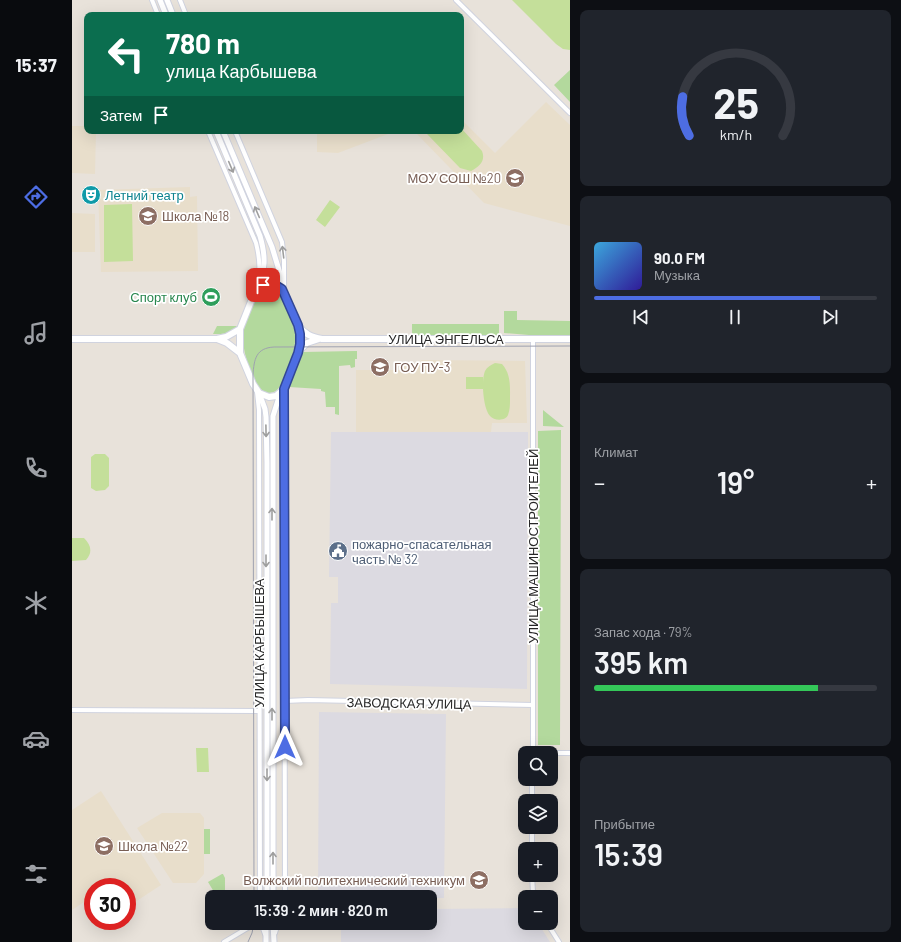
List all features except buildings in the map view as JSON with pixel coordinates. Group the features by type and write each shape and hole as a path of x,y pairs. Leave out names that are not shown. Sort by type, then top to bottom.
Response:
{"main road":[{"path":"256,289 268,284 274,284 283,290"},
{"name":"УЛИЦА КАРБЫШЕВА","path":"256,289 240,329 240,353 258,392"},
{"name":"УЛИЦА КАРБЫШЕВА","path":"282,392 298,353 300,344 298,325 283,290"},
{"name":"УЛИЦА ЭНГЕЛЬСА","path":"298,325 306,334 322,339"},
{"path":"72,339 217,339 226,337 240,329"},
{"path":"217,339 227,343 240,353"},
{"name":"УЛИЦА ЭНГЕЛЬСА","path":"298,353 307,343 322,339 570,339"},
{"path":"258,392 269,397 276,396 282,392"}],"street":[{"path":"152,0 157,12"},
{"path":"160,0 165,12"},
{"path":"167,0 172,12"},
{"path":"180,0 185,12"},
{"path":"456,0 570,113"},
{"name":"УЛИЦА КАРБЫШЕВА","path":"209,134 258,253 259,277 256,289"},
{"name":"УЛИЦА КАРБЫШЕВА","path":"217,134 260,236 264,250 262,276 256,289"},
{"name":"УЛИЦА КАРБЫШЕВА","path":"223,134 272,247 282,280 283,290"},
{"name":"УЛИЦА КАРБЫШЕВА","path":"236,134 282,242 284,267 283,290"},
{"name":"УЛИЦА МАШИНОСТРОИТЕЛЕЙ","path":"533,339 533,746"},
{"name":"УЛИЦА КАРБЫШЕВА","path":"258,392 260,890"},
{"name":"УЛИЦА КАРБЫШЕВА","path":"258,392 266,416 267,890"},
{"name":"УЛИЦА КАРБЫШЕВА","path":"282,392 285,890"},
{"name":"УЛИЦА КАРБЫШЕВА","path":"273,890 273,416 282,392"},
{"name":"ЗАВОДСКАЯ УЛИЦА","path":"285,701 308,700 533,705"},
{"path":"72,710 259,711"},
{"path":"558,753 570,753"},
{"path":"224,942 244,930"},
{"path":"264,930 266,935"},
{"path":"266,930 266,942"},
{"path":"274,930 274,942"},
{"path":"274,936 276,930"},
{"path":"551,930 559,942"}],"shaded area":[{"name":"МОУ СОШ №20","path":"546,102 570,125 570,226 484,203 417,134 464,134 464,122 495,153"},
{"path":"72,126 84,126 84,134 96,134 95,174 72,173"},
{"path":"317,134 388,134 338,153 317,152"},
{"name":"Школа №18","path":"190,187 190,197 197,196 198,271 101,272 98,190"},
{"path":"72,213 95,214 95,252 72,252"},
{"path":"421,360 525,361 527,423 492,423 491,432 356,432 356,370 404,370 404,364 420,364"},
{"path":"331,432 528,432 527,689 330,684 331,603 338,603 338,577 329,577"},
{"path":"319,712 446,714 444,898 437,898 437,890 318,890"},
{"name":"Школа №22","path":"101,791 161,885 136,901 136,878 84,878 84,902 72,910 72,810"},
{"path":"162,813 200,813 204,818 204,874 196,883 173,883 137,828"},
{"path":"518,908 518,930 542,930 550,942 341,942 341,930 437,930 437,909"}],"green space":[{"path":"512,0 570,0 570,50 563,49 556,44"},
{"path":"570,70 570,102 554,85"},
{"path":"464,131 482,151 483,158 477,168 471,171 460,168 427,134 464,134"},
{"path":"330,200 340,207 325,227 316,220"},
{"path":"132,204 133,261 104,262 104,205"},
{"path":"269,287 280,293 295,333 295,346 284,380 277,390 268,393 257,385 249,368 244,348 243,334 249,314 258,294 262,289"},
{"path":"504,311 517,311 517,320 570,321 570,336 541,336 504,333"},
{"path":"412,324 499,324 499,335 412,335"},
{"path":"217,326 237,326 230,332 213,334"},
{"path":"357,351 355,367 351,368 350,365 339,366 339,415 335,414 335,407 326,407 325,392 321,391 321,389 289,387 303,352"},
{"path":"495,363 502,364 505,368 510,385 509,413 507,417 500,420 494,419 490,416 483,394 485,371 488,367"},
{"path":"466,377 483,377 483,389 466,389"},
{"path":"543,410 564,427 543,426"},
{"path":"561,430 560,745 538,745 538,431"},
{"path":"95,454 105,454 109,458 109,486 105,490 96,491 91,488 91,457"},
{"path":"72,538 84,538 88,543 90,554 86,560 72,561"},
{"path":"196,748 208,748 209,772 197,772"},
{"path":"204,829 210,829 210,854 204,854"},
{"path":"223,874 225,878 225,890 213,890 208,882"}],"tram line":[{"path":"254,890 253,375 257,355 263,350 274,347 570,346"},
{"path":"248,942 253,930"}],"place":[{"name":"МОУ СОШ №20","path":"515,178"},
{"name":"Летний театр","path":"91,195"},
{"name":"Школа №18","path":"148,216"},
{"name":"Спорт клуб","path":"211,297"},
{"name":"ГОУ ПУ-3","path":"380,367"},
{"name":"пожарно-спасательная часть № 32","path":"338,551"},
{"name":"Школа №22","path":"104,846"},
{"name":"Волжский политехнический техникум","path":"479,880"}],"route":[{"path":"263,285 274,284 282,289 298,325 300,334 298,353 284,389 285,747"}]}
